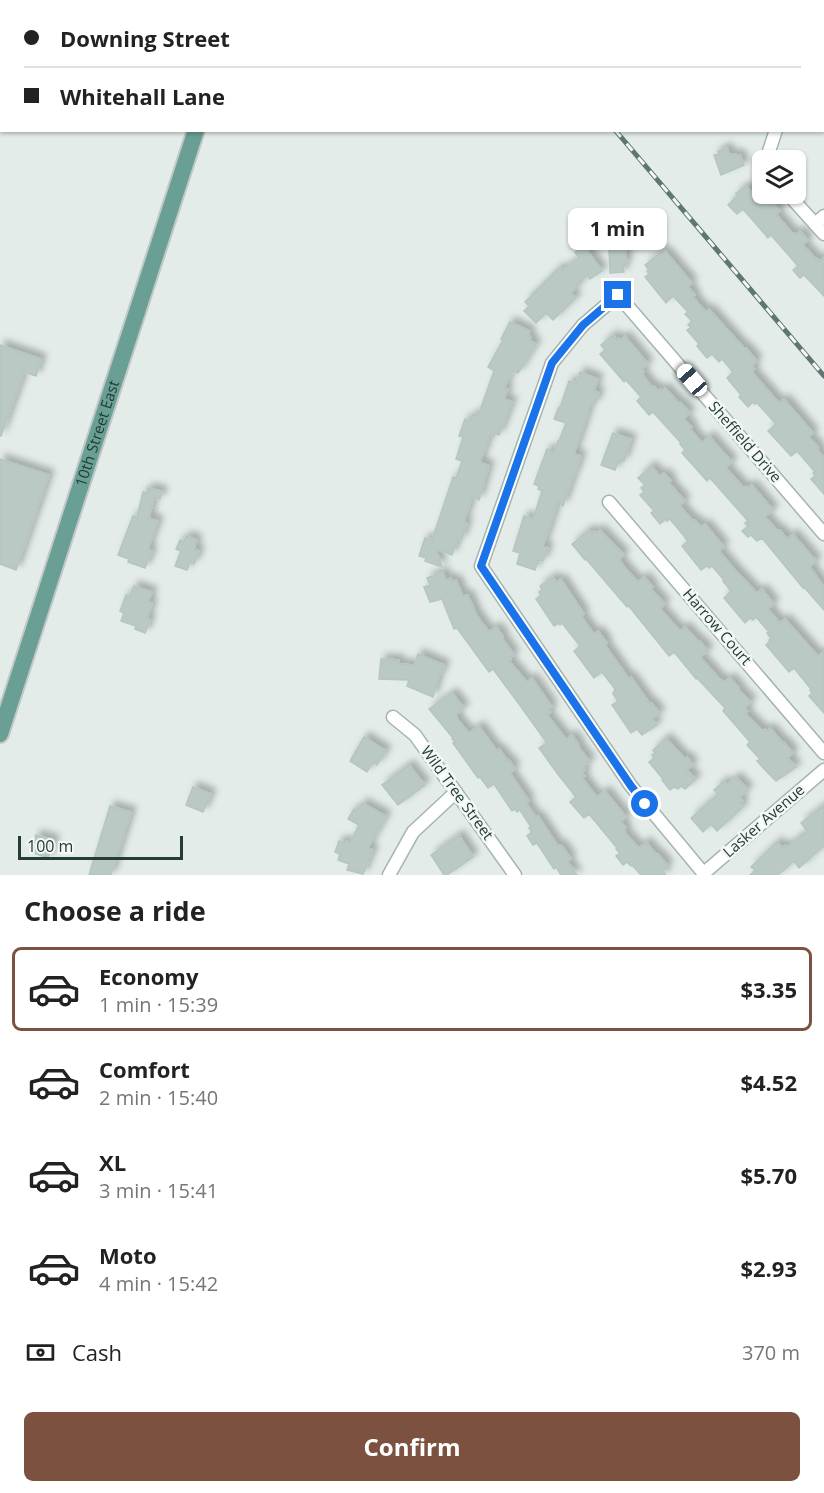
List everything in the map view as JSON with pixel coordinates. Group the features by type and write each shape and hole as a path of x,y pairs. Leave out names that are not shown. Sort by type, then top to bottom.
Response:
{"main road":[{"name":"10th Street East","path":"0,734 195,132"}],"street":[{"path":"769,150 775,132"},
{"path":"800,204 819,220 824,234"},
{"name":"Sheffield Drive","path":"704,874 631,786 481,566 552,363 583,325 618,295 824,534"},
{"name":"Harrow Court","path":"609,502 824,753"},
{"name":"Wild Tree Street","path":"393,717 415,735 515,875"},
{"name":"Lasker Avenue","path":"704,874 824,770"},
{"path":"389,875 412,832 456,792"}],"building":[{"path":"727,148 729,154 740,155 744,165 721,175 714,155"},
{"path":"746,186 752,193 752,204 774,204 780,211 776,214 792,233 797,234 800,231 808,240 803,245 816,259 820,261 824,257 824,296 804,275 800,278 793,270 798,266 771,235 768,238 743,209 737,214 728,205 738,195 736,193"},
{"path":"584,246 602,271 590,279 587,275 571,293 576,298 553,320 546,313 536,323 524,311 529,306 525,302 559,268 562,270 579,258 575,252"},
{"path":"610,246 625,246 627,264 623,264 624,272 610,273"},
{"path":"664,250 692,283 688,287 695,295 693,297 706,312 709,309 757,361 752,366 755,369 752,372 779,403 784,399 813,433 809,437 824,458 824,494 811,479 815,476 813,473 815,472 797,451 791,456 768,431 776,424 757,403 753,402 748,407 739,397 741,395 727,378 733,372 722,359 719,362 712,354 707,358 697,346 699,344 687,330 691,327 688,325 692,321 685,314 688,312 673,296 666,303 645,277 649,274 647,271 649,270 645,265"},
{"path":"510,322 530,331 529,340 536,344 518,373 513,371 504,388 508,389 504,399 512,402 499,435 495,433 494,437 490,435 480,462 489,466 479,500 472,497 464,522 467,523 462,539 458,538 452,555 436,549 442,567 425,561 426,558 419,556 425,538 432,540 453,477 456,478 462,461 456,459 463,437 459,436 465,419 470,421 473,414 478,416 494,371 488,367"},
{"path":"613,335 617,340 625,336 648,364 642,369 644,372 642,374 652,387 654,386 658,391 665,388 680,402 690,413 684,419 702,443 709,436 732,462 726,468 744,488 752,485 773,510 765,517 787,539 793,534 816,561 810,567 824,587 824,610 762,538 757,541 742,531 748,526 745,523 748,521 710,478 707,481 682,453 685,450 681,443 653,412 649,415 637,401 641,397 626,380 624,382 600,354 605,350 601,345"},
{"path":"0,345 41,359 36,376 24,372 1,436 0,436"},
{"path":"580,372 598,379 594,391 599,393 595,404 591,403 574,454 581,456 575,474 563,506 558,501 543,546 548,548 543,561 538,560 535,570 517,564 520,553 513,551 524,516 533,519 542,491 534,484 547,449 554,452 566,423 554,419 569,381 576,383"},
{"path":"613,433 631,439 624,461 618,462 615,470 601,465"},
{"path":"0,459 49,475 16,570 0,564"},
{"path":"651,466 660,476 664,473 671,481 669,483 685,501 680,506 701,527 705,524 724,547 719,551 735,570 757,593 762,589 774,604 768,609 780,623 785,619 818,656 824,651 824,713 809,696 812,693 811,689 794,668 789,672 766,645 771,638 767,633 769,632 756,617 753,620 750,618 745,623 724,598 731,591 712,566 701,570 682,546 688,541 670,519 660,524 651,513 654,511 640,495 644,492 641,488 645,485 638,478"},
{"path":"148,488 162,491 160,499 154,498 149,518 158,521 148,549 152,551 145,568 128,562 129,559 118,555 133,516 137,517 143,492 147,493"},
{"path":"589,530 596,533 600,530 624,555 619,560 638,582 644,577 653,587 651,589 665,604 661,608 662,611 680,631 685,627 700,641 708,651 700,657 724,682 730,678 739,688 751,702 745,708 748,711 745,713 763,731 770,728 784,742 793,753 788,758 796,767 776,781 757,761 760,759 747,745 750,742 723,711 725,708 696,679 675,653 669,656 628,605 627,607 572,544"},
{"path":"186,536 197,540 194,549 199,551 194,564 190,562 187,570 175,566 181,551 176,549 180,540 184,542"},
{"path":"443,572 446,580 451,578 452,582 456,580 463,596 468,595 477,616 489,632 496,627 503,636 502,638 514,655 509,661 527,682 532,678 552,707 548,709 551,712 547,715 566,739 572,735 590,762 584,766 585,770 582,773 585,776 582,778 597,797 605,791 626,817 621,822 626,828 625,833 639,848 646,842 658,854 668,866 663,871 666,875 641,875 627,862 623,865 616,856 620,853 617,848 589,814 584,818 570,802 576,797 539,748 547,743 493,669 489,672 457,628 454,629 442,599 430,602 424,587 430,585 427,578"},
{"path":"553,577 556,582 561,579 584,614 581,616 594,634 598,631 629,679 631,677 660,714 652,719 657,725 642,735 637,729 631,733 612,705 618,701 613,694 615,689 602,672 594,678 574,651 580,646 562,623 554,626 536,599 541,595 540,586"},
{"path":"134,586 152,592 148,602 152,603 147,619 150,620 145,633 135,629 136,626 121,621 124,613 120,611 126,595 130,596"},
{"path":"418,654 444,665 433,697 407,686 409,680 379,679 381,659 399,660 398,664 414,665"},
{"path":"452,693 464,708 456,715 458,720 469,733 479,726 497,751 499,749 509,760 515,769 510,773 529,801 526,803 536,818 538,816 558,846 561,845 565,850 571,859 567,861 577,875 561,875 556,867 554,869 537,843 533,845 527,836 532,832 529,828 531,827 520,810 512,811 494,784 488,788 480,777 478,778 453,743 455,742 453,738 429,709"},
{"path":"364,737 386,751 377,765 373,762 367,772 350,761"},
{"path":"666,738 693,765 687,770 696,779 685,789 681,786 678,789 676,786 670,790 649,762 654,758 653,750"},
{"path":"409,765 425,785 398,805 382,785"},
{"path":"736,777 748,790 740,797 743,807 717,831 711,824 703,832 691,818 718,794 714,790 724,781 727,785"},
{"path":"193,787 211,794 203,812 186,805"},
{"path":"362,803 386,816 368,848 373,850 363,874 347,870 349,864 338,860 340,854 335,852 339,841 350,843 359,825 348,819 354,809 358,811"},
{"path":"824,805 824,846 799,868 794,861 778,875 750,875 755,870 751,867 777,842 787,847 807,831 801,823"},
{"path":"110,806 131,812 111,875 89,875"},
{"path":"36,835 54,840 48,858 31,852"},
{"path":"459,835 473,857 444,875 431,855"}],"railway":[{"path":"617,132 824,376"}],"route":[{"path":"618,295 583,325 552,363 481,566 645,804"}]}
